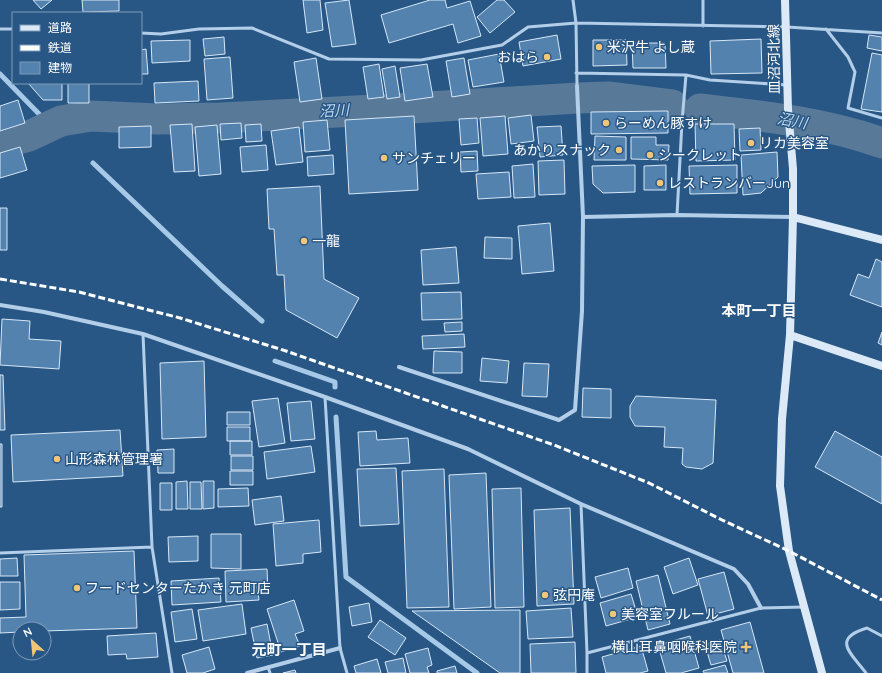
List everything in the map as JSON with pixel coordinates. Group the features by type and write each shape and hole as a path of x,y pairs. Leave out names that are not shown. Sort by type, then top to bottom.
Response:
{"street":[{"name":"皿沼河北線","path":"785,0 787,27 788,109 791,139 792,217 790,335 782,419 780,486 789,551 822,673"},
{"path":"399,366 559,420 575,410 582,311 583,217 577,86"},
{"path":"583,217 678,215 792,217 882,240"},
{"path":"0,305 44,312 143,334 326,397 468,449 581,504 734,569 748,584 761,608"},
{"path":"790,335 882,366"},
{"path":"248,673 340,648"}],"lane":[{"path":"573,0 576,23 577,86"},
{"path":"703,0 704,26"},
{"path":"142,33 161,34 199,29 252,28 329,59 421,60 502,45 528,27 576,23 826,28 882,33"},
{"path":"826,28 848,57 855,72 848,108 882,118"},
{"path":"576,73 686,75 710,80 788,85"},
{"path":"678,215 682,122 686,75"},
{"path":"143,334 152,547 172,673"},
{"path":"326,397 340,648 346,673"},
{"path":"581,504 587,653 586,673"},
{"path":"0,552 152,547"},
{"path":"587,653 761,608 804,607"},
{"path":"866,673 849,654 846,645 848,636 866,628 882,636"},
{"path":"268,667 270,673"}],"building":[{"path":"33,0 52,0 41,9"},
{"path":"82,0 119,0 119,11 83,12"},
{"path":"303,0 320,0 323,30 307,33"},
{"path":"349,0 356,44 332,47 325,3"},
{"path":"430,0 445,0 447,8 470,1 481,36 458,43 453,24 389,43 381,15"},
{"path":"497,0 504,0 515,12 490,33 477,17"},
{"path":"557,35 561,59 523,66 519,42"},
{"path":"869,35 882,37 882,51 867,48"},
{"path":"224,37 225,54 205,56 203,39"},
{"path":"761,39 762,73 711,74 710,41"},
{"path":"190,40 190,61 152,63 151,41"},
{"path":"593,40 626,40 627,65 593,66"},
{"path":"632,43 665,43 666,68 633,68"},
{"path":"146,49 148,74 142,74 142,50"},
{"path":"872,53 882,55 882,112 861,109"},
{"path":"499,54 504,82 473,87 468,60"},
{"path":"230,57 233,98 207,100 204,59"},
{"path":"316,58 322,99 300,102 294,62"},
{"path":"464,58 470,94 452,97 446,61"},
{"path":"379,64 384,97 368,99 363,67"},
{"path":"427,64 433,97 405,101 400,68"},
{"path":"395,66 400,97 387,99 382,69"},
{"path":"198,81 199,101 155,103 154,83"},
{"path":"29,84 62,84 62,100 43,100"},
{"path":"68,84 89,84 89,103 68,103"},
{"path":"18,100 25,123 0,131 0,106"},
{"path":"668,111 668,133 591,134 591,112"},
{"path":"531,115 534,141 511,144 508,118"},
{"path":"414,116 418,190 349,194 345,120"},
{"path":"505,116 508,154 483,156 480,118"},
{"path":"477,118 479,143 461,145 459,119"},
{"path":"327,120 330,150 305,152 303,122"},
{"path":"241,123 242,138 221,140 220,124"},
{"path":"192,124 195,171 174,172 170,125"},
{"path":"261,124 262,141 246,142 245,125"},
{"path":"695,124 734,124 735,160 696,161"},
{"path":"217,125 221,174 199,176 195,127"},
{"path":"151,126 151,147 119,148 119,127"},
{"path":"561,126 563,155 540,157 537,127"},
{"path":"299,127 303,162 276,165 271,131"},
{"path":"760,128 761,150 740,151 739,129"},
{"path":"595,136 626,137 626,160 594,160"},
{"path":"631,137 656,137 656,145 669,145 668,160 631,159"},
{"path":"266,145 268,170 242,172 240,147"},
{"path":"20,147 27,170 0,178 0,153"},
{"path":"477,151 478,171 461,172 460,152"},
{"path":"777,152 778,177 761,193 743,195 741,155"},
{"path":"333,155 334,174 308,176 307,157"},
{"path":"564,160 565,194 539,195 538,161"},
{"path":"533,164 535,197 514,198 512,166"},
{"path":"635,165 635,192 603,193 593,184 592,166"},
{"path":"666,165 666,190 644,190 644,166"},
{"path":"737,165 737,193 690,194 689,166"},
{"path":"509,172 511,197 478,199 476,174"},
{"path":"320,186 324,279 359,298 337,338 286,310 284,275 277,275 274,229 269,229 267,189"},
{"path":"0,208 7,208 7,250 0,250"},
{"path":"550,223 554,271 522,274 518,226"},
{"path":"485,237 512,238 512,259 484,258"},
{"path":"456,247 459,283 423,285 421,250"},
{"path":"876,259 882,262 882,307 850,295 858,274 869,278"},
{"path":"461,292 462,319 422,320 421,293"},
{"path":"2,319 30,321 29,339 61,341 59,369 0,365"},
{"path":"462,322 462,331 445,332 444,323"},
{"path":"882,332 882,345 878,343"},
{"path":"464,334 465,347 423,349 422,336"},
{"path":"434,351 462,352 462,373 433,373"},
{"path":"482,358 509,361 507,383 480,381"},
{"path":"204,361 206,437 162,439 160,363"},
{"path":"524,363 549,364 547,397 522,396"},
{"path":"0,375 3,375 5,430 0,430"},
{"path":"583,388 611,389 611,418 582,417"},
{"path":"636,396 716,400 713,463 702,469 686,467 682,464 683,448 664,447 665,427 635,426 630,417 630,406"},
{"path":"278,398 285,443 259,447 252,401"},
{"path":"311,401 315,439 291,441 287,403"},
{"path":"227,412 250,412 250,425 227,425"},
{"path":"227,427 250,427 250,441 227,441"},
{"path":"120,430 123,476 13,482 11,435"},
{"path":"376,431 377,440 408,438 410,463 360,466 358,432"},
{"path":"835,431 882,457 882,504 815,467"},
{"path":"230,441 252,441 252,455 230,455"},
{"path":"0,444 2,444 2,507 0,507"},
{"path":"311,446 315,472 267,479 264,452"},
{"path":"174,449 174,473 158,473 157,450"},
{"path":"231,456 253,456 253,470 231,470"},
{"path":"396,468 399,524 360,526 357,469"},
{"path":"444,469 449,607 407,608 402,471"},
{"path":"230,471 253,471 253,485 230,485"},
{"path":"486,473 491,607 454,609 449,475"},
{"path":"187,481 188,509 176,509 176,482"},
{"path":"203,481 214,481 214,508 203,509"},
{"path":"190,482 201,482 202,509 190,509"},
{"path":"160,483 172,483 172,510 160,510"},
{"path":"248,488 249,506 218,507 218,489"},
{"path":"521,488 524,607 495,608 492,489"},
{"path":"281,496 284,521 255,525 252,500"},
{"path":"570,508 574,604 537,606 534,510"},
{"path":"319,520 321,552 303,554 303,563 276,566 273,524"},
{"path":"211,534 241,534 241,569 211,568"},
{"path":"198,536 198,561 169,562 168,537"},
{"path":"134,551 137,628 52,631 52,621 12,621 12,632 0,633 0,618 26,617 24,555"},
{"path":"17,558 18,576 0,576 0,559"},
{"path":"689,558 698,585 673,594 664,567"},
{"path":"628,568 633,588 601,598 595,577"},
{"path":"267,569 268,592 258,593 259,600 226,602 225,571"},
{"path":"724,572 734,609 708,616 698,579"},
{"path":"658,575 670,624 648,630 636,581"},
{"path":"219,578 221,602 172,605 171,581"},
{"path":"0,582 20,582 20,609 0,610"},
{"path":"631,594 638,617 606,626 600,603"},
{"path":"294,600 304,631 295,634 300,646 281,652 267,609"},
{"path":"369,603 372,622 352,626 349,607"},
{"path":"242,604 246,634 203,641 198,610"},
{"path":"571,608 573,637 528,639 526,611"},
{"path":"192,609 197,639 175,642 171,612"},
{"path":"520,610 520,673 500,673 412,611"},
{"path":"380,620 406,638 395,655 368,637"},
{"path":"750,622 764,673 733,673 721,630"},
{"path":"267,624 273,655 257,658 251,628"},
{"path":"156,633 158,657 127,659 126,654 108,655 107,636"},
{"path":"690,636 699,668 681,673 666,673 658,645"},
{"path":"720,640 727,661 711,665 705,645"},
{"path":"575,642 576,673 531,673 530,644"},
{"path":"641,646 648,671 640,673 606,673 602,657"},
{"path":"209,647 215,669 203,673 187,673 182,655"},
{"path":"428,648 432,665 427,667 429,673 410,673 405,654"},
{"path":"403,658 406,673 388,673 385,662"},
{"path":"377,659 381,673 356,673 354,666"},
{"path":"725,665 728,673 704,673 703,671"},
{"path":"455,666 457,673 437,673 437,671"},
{"path":"295,670 296,673 283,673"}],"waterway":[{"path":"0,74 42,117"},
{"name":"沼川","path":"0,144 29,136 61,121 91,116 157,119 221,118 608,97 672,105"},
{"name":"沼川","path":"700,109 769,117 815,125 882,143"},
{"path":"93,163 222,286 262,321"},
{"path":"275,361 335,382 335,387"},
{"path":"336,417 346,577 477,673"}],"railway":[{"path":"0,279 79,292 180,318 286,351 554,445 649,483 722,520 789,551 882,600"}],"place":[{"name":"米沢牛 よし蔵","path":"599,47"},
{"name":"おはら","path":"547,57"},
{"name":"らーめん豚すけ","path":"606,123"},
{"name":"リカ美容室","path":"751,143"},
{"name":"あかりスナック","path":"619,150"},
{"name":"シークレット","path":"650,155"},
{"name":"サンチェリー","path":"384,158"},
{"name":"レストランバーJun","path":"660,183"},
{"name":"一龍","path":"304,241"},
{"name":"山形森林管理署","path":"57,459"},
{"name":"フードセンターたかき 元町店","path":"77,588"},
{"name":"弦円庵","path":"545,595"},
{"name":"美容室フルール","path":"613,614"},
{"name":"横山耳鼻咽喉科医院","path":"746,647"}],"district":[{"name":"本町一丁目","path":"759,311"},
{"name":"元町一丁目","path":"289,650"}]}
